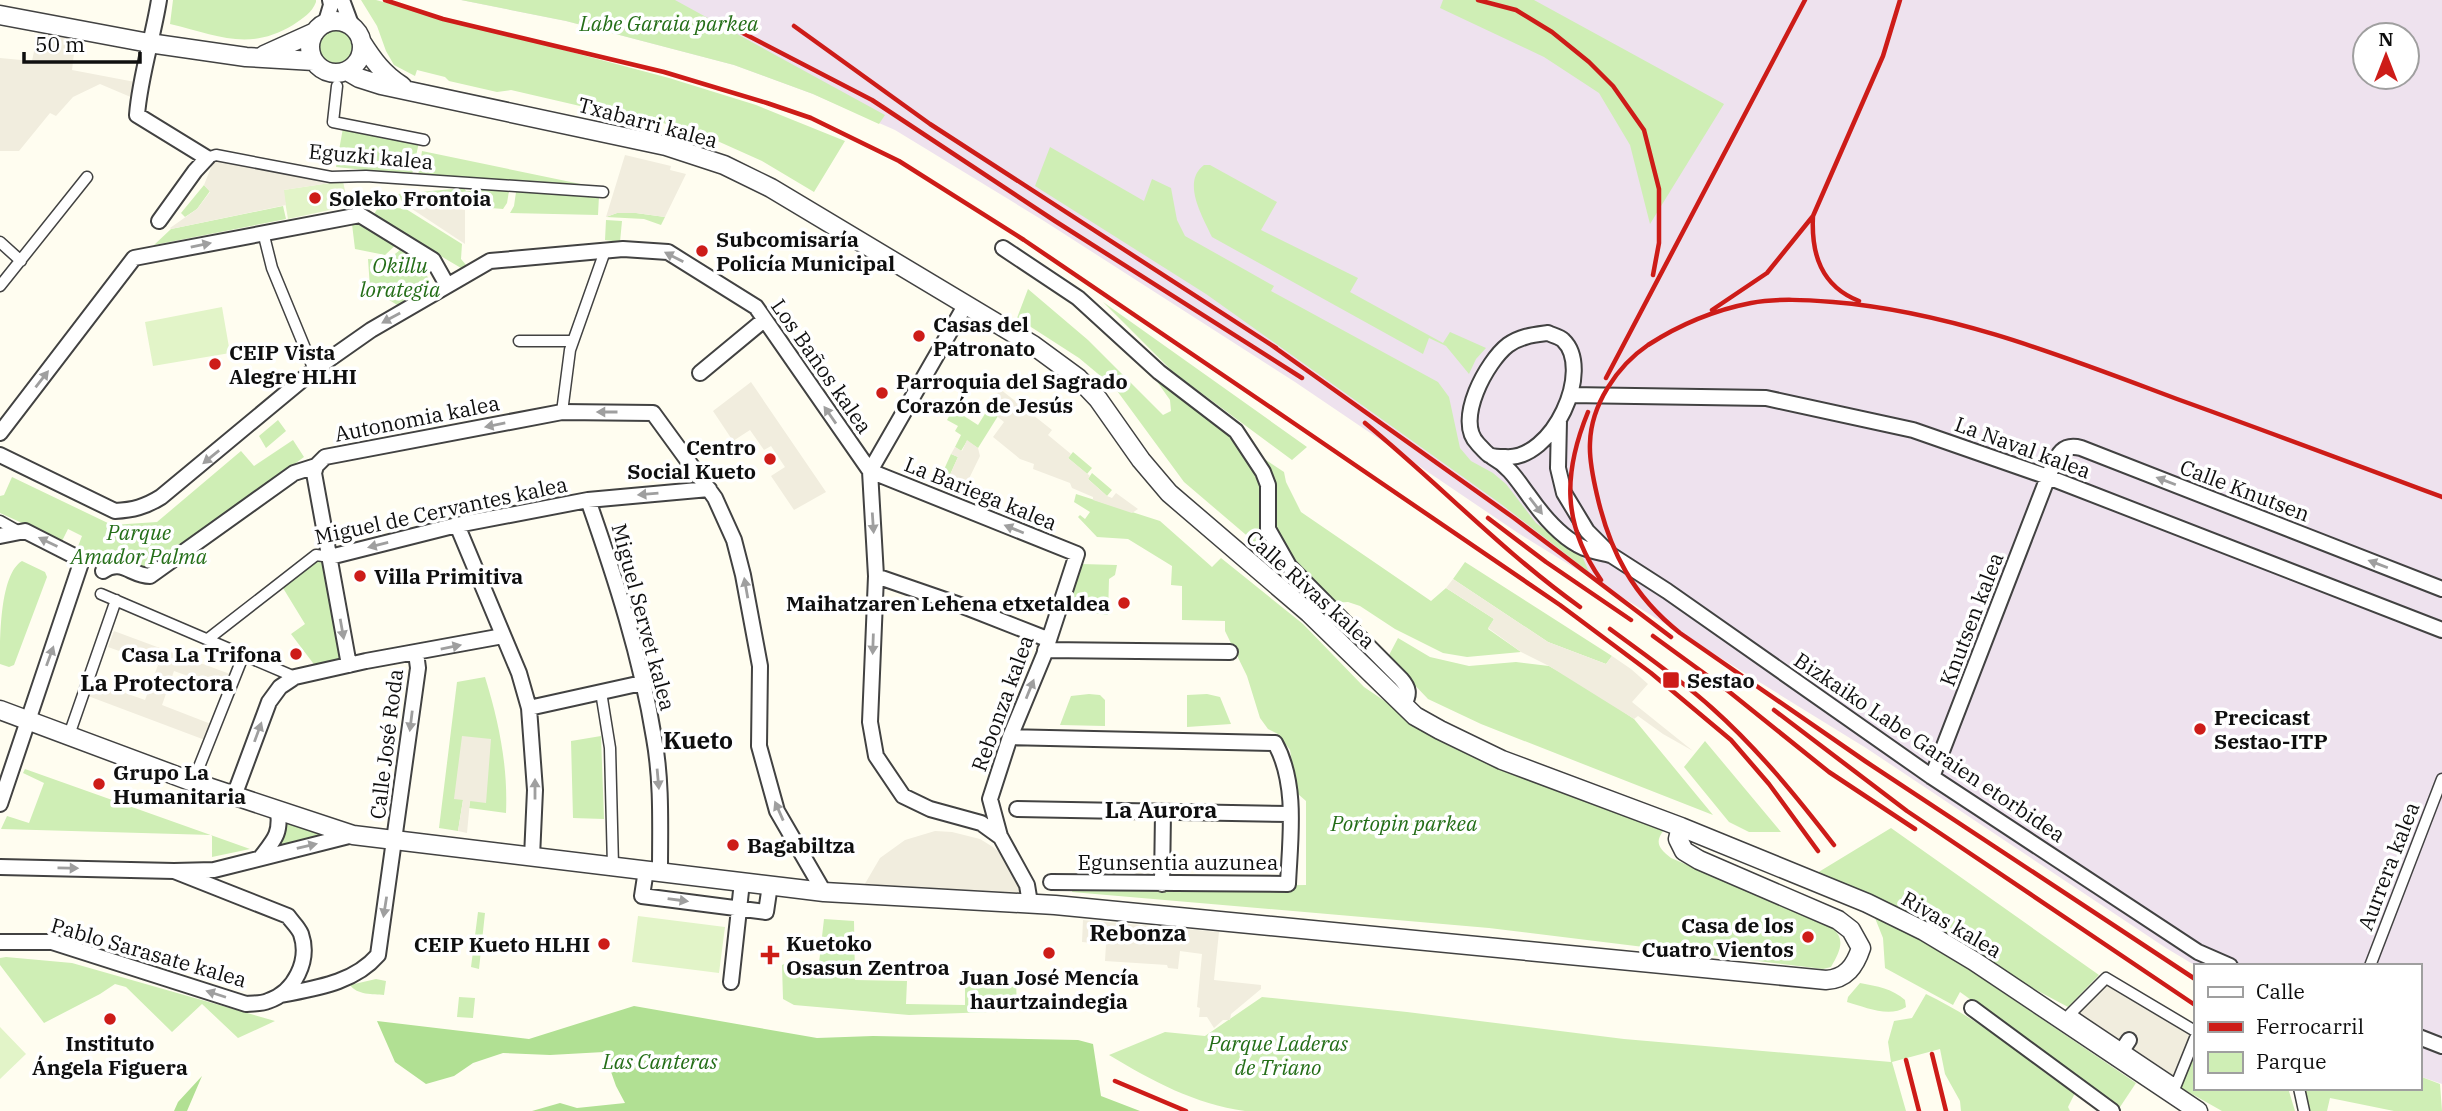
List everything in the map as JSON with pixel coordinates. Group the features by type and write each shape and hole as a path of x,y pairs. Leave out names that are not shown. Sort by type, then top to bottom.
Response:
{"street":[{"path":"149,43 155,27 159,0"},
{"path":"330,0 331,5 310,47 318,67 342,78"},
{"path":"342,0 356,34 374,62 388,76 411,91"},
{"path":"0,15 149,43 254,58 314,61"},
{"path":"254,58 335,22 356,34"},
{"path":"356,34 359,58 342,78 333,122 424,140"},
{"name":"Eguzki kalea","path":"149,43 137,115 207,158 216,155 331,177 366,176 603,192"},
{"name":"Txabarri kalea","path":"342,78 359,78 381,85 647,141 724,165 771,188 874,248 923,281 966,304"},
{"path":"159,221 207,158"},
{"path":"0,286 87,177"},
{"path":"0,433 134,258 360,215 433,260 447,285"},
{"path":"263,232 272,268 314,370"},
{"path":"0,242 21,261"},
{"path":"1003,248 1078,298 1159,372 1236,432 1263,471 1268,485 1268,529 1289,566 1401,679 1408,688 1408,698 1404,705"},
{"name":"Los Baños kalea","path":"0,455 115,511 134,510 162,497 314,370 370,330 490,261 648,249 668,252 756,307 870,471"},
{"path":"562,412 573,341 605,251"},
{"path":"966,304 870,471 876,576 870,722 876,756 903,796 930,809 981,823 1000,836"},
{"name":"Calle Rivas kalea","path":"966,304 1033,345 1078,378 1098,398 1141,460 1169,493 1309,613 1415,716 1502,760 1681,827"},
{"path":"700,373 764,320"},
{"path":"1491,456 1514,458 1526,455 1545,441 1559,421 1570,396 1573,369 1571,354 1563,340 1548,334 1526,335 1507,346 1490,365 1475,393 1469,418 1474,440 1491,456 1514,473 1540,512 1554,526 1583,548 1611,555"},
{"path":"519,341 573,341"},
{"name":"La Naval kalea","path":"1570,396 1766,398 1913,430 2048,477 2442,630"},
{"name":"Autonomia kalea","path":"103,570 117,565 140,575 150,576 294,473 316,466 325,457 562,412 653,413 709,489"},
{"path":"1559,421 1558,468 1564,493 1587,531 1611,555"},
{"name":"Calle Knutsen","path":"2048,477 2059,452 2073,446 2081,448 2442,589"},
{"path":"316,466 314,473 349,666"},
{"name":"La Bariega kalea","path":"870,471 1077,554"},
{"name":"Knutsen kalea","path":"1932,777 2048,477"},
{"path":"709,489 734,540 743,575 760,666 759,746 778,811 824,892"},
{"name":"Miguel de Cervantes kalea","path":"208,639 316,555 330,557 457,525 588,500 709,489"},
{"name":"Miguel Servet kalea","path":"588,500 613,571 654,738 661,807 653,871 642,896 739,908"},
{"path":"0,521 82,560 0,804"},
{"path":"457,525 519,673 529,708 536,790 532,857"},
{"path":"0,536 18,531"},
{"name":"Rebonza kalea","path":"1030,904 1027,885 1000,836 990,799 1077,554"},
{"name":"Bizkaiko Labe Garaien etorbidea","path":"1611,555 1667,591 1932,777 2198,953 2225,964"},
{"path":"876,576 963,606 1046,645 1230,652"},
{"path":"101,594 295,677"},
{"path":"69,735 116,600"},
{"path":"234,796 269,702 280,687 295,677 503,636"},
{"name":"Calle José Roda","path":"281,995 344,980 360,972 378,955 418,668 416,653"},
{"path":"193,782 244,654"},
{"path":"529,708 642,683"},
{"path":"601,692 610,748 613,866"},
{"path":"0,710 193,782 353,835 824,892 1030,904 1826,980 1837,979 1859,955 1851,930 1838,920 1684,851 1678,839 1681,827"},
{"name":"Egunsentia auzunea","path":"1010,737 1275,743 1283,757 1289,778 1288,884 1051,882"},
{"name":"Aurrera kalea","path":"2371,964 2442,779"},
{"path":"965,818 984,807 990,799"},
{"path":"1017,809 1289,814"},
{"path":"261,857 278,834 278,811"},
{"path":"1162,884 1163,812"},
{"name":"Rivas kalea","path":"1681,827 1867,903 1924,931 2123,1049 2179,1100 2198,1111"},
{"path":"0,867 214,870 353,835"},
{"path":"174,871 288,916 300,930 303,962 296,978 281,995"},
{"path":"730,982 742,882"},
{"path":"739,908 766,912 770,885"},
{"name":"Pablo Sarasate kalea","path":"0,942 52,942 246,1003 266,1002 281,995"},
{"path":"2194,1030 2106,978 2070,1014 2176,1085 2194,1040"},
{"path":"1972,1008 2112,1111"},
{"path":"2421,1038 2442,1046"},
{"path":"2299,1090 2304,1111"}],"shaded area":[{"path":"461,0 2442,0 2442,1084 2421,1077 2421,964 2194,965 1866,748 1518,533 1295,382 1044,221 895,130 813,94 734,65 566,21"},
{"path":"40,22 77,29 72,70 135,82 133,98 100,84 73,97 56,116 50,113 19,151 0,151 0,58 32,61"},
{"path":"216,155 343,181 284,190 286,205 171,229 197,209 210,192 204,185"},
{"path":"625,155 671,166 670,170 686,174 665,217 617,213 606,217"},
{"path":"406,205 465,210 465,244"},
{"path":"751,382 826,492 794,510 771,476 785,467 771,446 764,450 750,430 733,441 713,411"},
{"path":"1000,389 1052,430 1048,435 1071,454 1068,458 1090,476 1088,479 1107,496 1112,498 1116,493 1138,509 1132,513 1093,500 1093,497 1072,488 1070,483 1033,469 1034,464 1020,459 993,437 1004,422 988,409"},
{"path":"967,440 978,448 980,456 962,493 944,488 958,457 951,454 955,447 962,451"},
{"path":"1453,579 1548,642 1606,664 1612,656 1631,669 1648,684 1632,702 1693,751 1638,716 1634,719 1549,666 1521,652 1488,628 1494,619 1446,588"},
{"name":"La Protectora","path":"114,631 230,674 224,689 174,671 162,705 211,724 205,740 88,696 94,682 145,700 158,665 108,647"},
{"path":"462,736 491,739 486,803 470,801 467,833 458,831 463,800 454,799"},
{"path":"935,831 980,839 993,847 1005,857 1030,903 859,894 880,858 905,840"},
{"path":"1083,920 1219,932 1214,980 1261,985 1261,989 1231,1014 1230,1020 1223,1020 1214,1028 1207,1017 1199,1017 1200,1008 1197,1007 1202,954 1180,951 1178,969 1168,968 1167,965 1105,961 1106,944 1082,942"},
{"path":"2106,978 2194,1030 2176,1085 2070,1014"}],"green space":[{"path":"173,0 316,2 304,18 277,33 261,38 232,39 170,24"},
{"path":"361,0 376,0 669,78 756,105 845,141 814,192 762,161 704,135 622,111 593,109 511,90 497,92 449,81 445,77 417,70 415,76 394,65 377,26"},
{"name":"Labe Garaia parkea","path":"461,0 675,0 885,115 879,124 813,94 734,65 566,21"},
{"path":"1443,0 1534,0 1724,104 1650,224 1630,145 1599,93 1544,57 1440,8"},
{"path":"337,26 352,32 358,47 352,62 337,68 322,62 316,47 322,32"},
{"path":"343,128 419,142 412,175 336,167"},
{"path":"1050,147 1144,201 1152,179 1171,188 1177,220 1185,236 1274,286 1271,291 1438,382 1449,397 1460,448 1471,461 1506,484 1536,523 1583,558 1589,572 1501,504 1206,294 1035,186"},
{"path":"422,151 595,187 418,176"},
{"path":"1204,165 1210,165 1277,202 1261,230 1358,278 1350,292 1443,343 1450,332 1486,348 1476,359 1469,374 1446,346 1429,338 1423,354 1212,237 1199,210 1194,190 1197,172"},
{"name":"Soleko Frontoia","path":"343,181 348,206 288,219 283,190"},
{"path":"204,185 210,191 197,209 185,217 181,213"},
{"path":"464,188 466,191 509,191 507,203 503,209 396,200 387,195"},
{"path":"516,192 599,196 598,215 510,213"},
{"path":"283,206 286,219 154,245 171,229"},
{"path":"379,206 406,209 462,244 461,259 467,266 461,268 373,216"},
{"path":"617,213 665,217 661,225 644,219 606,217"},
{"path":"606,220 622,221 620,242 605,240"},
{"path":"362,221 399,242 385,255 355,249 352,224"},
{"name":"Okillu lorategia","path":"404,245 430,280 402,308 370,288 368,259 388,258"},
{"path":"1028,289 1088,340 1163,415 1171,411 1170,400 1144,363 1231,436 1257,471 1264,490 1264,532 1279,563 1184,482 1115,388 1079,358 1017,318"},
{"path":"1103,302 1307,447 1292,460 1173,372"},
{"path":"222,307 230,353 153,366 145,322"},
{"path":"953,409 978,425 988,409 998,416 978,448 967,441 961,451 955,447 961,435 955,431 958,426 947,420"},
{"path":"278,420 286,431 266,448 259,436"},
{"name":"Parque Amador Palma","path":"293,440 304,457 165,558 143,571 107,562 77,549 82,536 68,529 62,541 0,513 0,496 4,495 12,477 112,525 157,522 241,451 254,466"},
{"path":"1073,452 1092,468 1087,474 1068,458"},
{"path":"951,454 958,457 944,488 937,485"},
{"path":"1260,456 1284,472 1301,512 1431,601 1446,588 1494,619 1488,629 1521,652 1467,657 1443,653 1395,629 1360,606 1348,602 1333,603 1294,564 1276,534"},
{"path":"1092,473 1112,490 1107,496 1088,479"},
{"name":"Portopin parkea","path":"1076,494 1160,521 1212,567 1221,558 1303,624 1364,687 1414,721 1664,830 1659,838 1659,845 1671,858 1828,925 1840,939 1831,967 1823,969 1489,928 1072,892 1073,888 1306,885 1306,801 1298,794 1290,750 1278,734 1268,729 1260,718 1247,676 1225,631 1225,621 1182,620 1182,586 1171,585 1172,566 1128,539 1097,537 1078,517 1080,515 1085,519 1090,512 1074,502"},
{"path":"22,561 45,572 47,577 14,665 9,667 0,664 3,607 9,579"},
{"path":"317,561 327,565 345,662 316,667 291,634 305,624 283,588"},
{"path":"1465,562 1612,656 1606,664 1548,642 1453,579"},
{"path":"1081,564 1117,565 1115,575 1109,579 1108,615 1067,609"},
{"path":"1398,638 1430,657 1469,666 1516,662 1549,666 1592,690 1634,719 1713,815 1481,724 1428,699 1388,657"},
{"path":"485,677 502,744 506,813 469,808 470,801 463,800 458,831 439,828 457,682"},
{"path":"1207,694 1220,697 1231,724 1187,727 1187,695"},
{"path":"1100,695 1105,700 1105,726 1060,725 1071,696"},
{"path":"601,736 604,819 573,818 571,741"},
{"path":"1705,741 1781,832 1749,832 1729,822 1684,767"},
{"path":"25,769 211,835 1,829 7,816 29,823 44,783 23,773"},
{"path":"283,821 330,837 277,849 284,832"},
{"path":"1891,828 2099,975 2068,1007 1817,873"},
{"path":"212,835 250,849 212,857"},
{"path":"478,912 485,913 479,969 471,967"},
{"path":"638,916 725,927 719,973 632,962"},
{"path":"1875,918 1924,939 2136,1083 2120,1107 1960,992 1953,1005 1885,968 1883,938"},
{"path":"824,919 854,921 855,980 907,981 906,1004 965,1005 965,981 1016,980 1017,1011 909,1015 794,1005 783,999 782,965 794,960 819,963"},
{"path":"0,958 72,963 275,1021 238,1038 202,1004 172,1032 126,987 115,984 44,1023 0,965"},
{"path":"376,979 386,981 384,995 361,992 350,985"},
{"path":"1860,983 1895,993 1905,1000 1906,1007 1885,1012 1847,1002"},
{"name":"Parque Laderas de Triano","path":"1926,994 1982,1026 2050,1077 2076,1091 2068,1107 2070,1111 1961,1111 1960,1101 1945,1074 1940,1049 1892,1062 1906,1111 1245,1111 1209,1103 1174,1090 1109,1055 1165,1032 1205,1036 1262,997 1624,1039 1891,1062 1888,1042 1894,1021 1912,1018"},
{"path":"459,997 475,998 473,1018 457,1017"},
{"name":"Las Canteras","path":"634,1006 817,1038 873,1036 1078,1040 1093,1044 1101,1096 1140,1111 532,1111 560,1103 577,1108 625,1103 604,1052 550,1055 503,1053 473,1063 454,1076 426,1084 395,1062 377,1021 529,1039"},
{"path":"0,1027 26,1054 0,1079"},
{"path":"2194,1045 2194,1090 2289,1090 2295,1111 2222,1111 2176,1085"},
{"path":"202,1076 187,1111 174,1111 178,1102"},
{"path":"2421,1077 2440,1084 2442,1111 2394,1111 2330,1098 2327,1111 2308,1111 2305,1090 2421,1090"}],"railway":[{"path":"385,0 443,19 664,72 767,103 811,118 899,161 1024,240 1295,424 1560,605 1651,673 1731,740 1769,784 1818,851"},
{"path":"1478,0 1516,10 1552,32 1613,86 1644,130 1659,189 1659,243 1653,275"},
{"path":"1606,378 1805,0"},
{"path":"1712,310 1767,273 1813,216 1883,56 1900,0"},
{"path":"794,26 930,124 1276,348"},
{"path":"739,31 872,100 1055,221 1302,378"},
{"path":"1813,216 1814,243 1821,267 1835,287 1859,301"},
{"path":"2194,978 1865,761 1663,619 1626,572 1602,516 1590,449 1595,415 1601,401 1616,375 1648,345 1698,319 1724,310 1761,301 1792,300 1878,307 1965,326 2051,352 2442,497"},
{"path":"1270,344 1514,518 1671,637"},
{"path":"1588,412 1574,456 1571,498 1579,539 1601,580"},
{"path":"1365,423 1497,540 1580,607"},
{"path":"1488,518 1546,562 1631,620"},
{"path":"1610,629 1662,667 1729,724 1776,774 1834,845"},
{"path":"1653,636 1727,690 1829,772 1915,829"},
{"path":"1774,710 1907,811 2194,1004"},
{"path":"1932,1054 1946,1111"},
{"path":"1906,1060 1919,1111"},
{"path":"1115,1081 1186,1111"}],"place":[{"name":"Soleko Frontoia","path":"315,198"},
{"name":"Subcomisaría Policía Municipal","path":"702,251"},
{"name":"Casas del Patronato","path":"919,336"},
{"name":"CEIP Vista Alegre HLHI","path":"215,364"},
{"name":"Parroquia del Sagrado Corazón de Jesús","path":"882,393"},
{"name":"Centro Social Kueto","path":"770,459"},
{"name":"Villa Primitiva","path":"360,576"},
{"name":"Maihatzaren Lehena etxetaldea","path":"1124,603"},
{"name":"Casa La Trifona","path":"296,654"},
{"name":"Sestao","path":"1671,680"},
{"name":"Precicast Sestao-ITP","path":"2200,729"},
{"name":"Grupo La Humanitaria","path":"99,784"},
{"name":"Bagabiltza","path":"733,845"},
{"name":"Casa de los Cuatro Vientos","path":"1808,937"},
{"name":"CEIP Kueto HLHI","path":"604,944"},
{"name":"Juan José Mencía haurtzaindegia","path":"1049,953"},
{"name":"Kuetoko Osasun Zentroa","path":"770,955"},
{"name":"Instituto Ángela Figuera","path":"110,1019"}],"district":[{"name":"La Protectora","path":"157,682"},
{"name":"Kueto","path":"698,740"},
{"name":"La Aurora","path":"1161,809"},
{"name":"Rebonza","path":"1138,932"}]}
